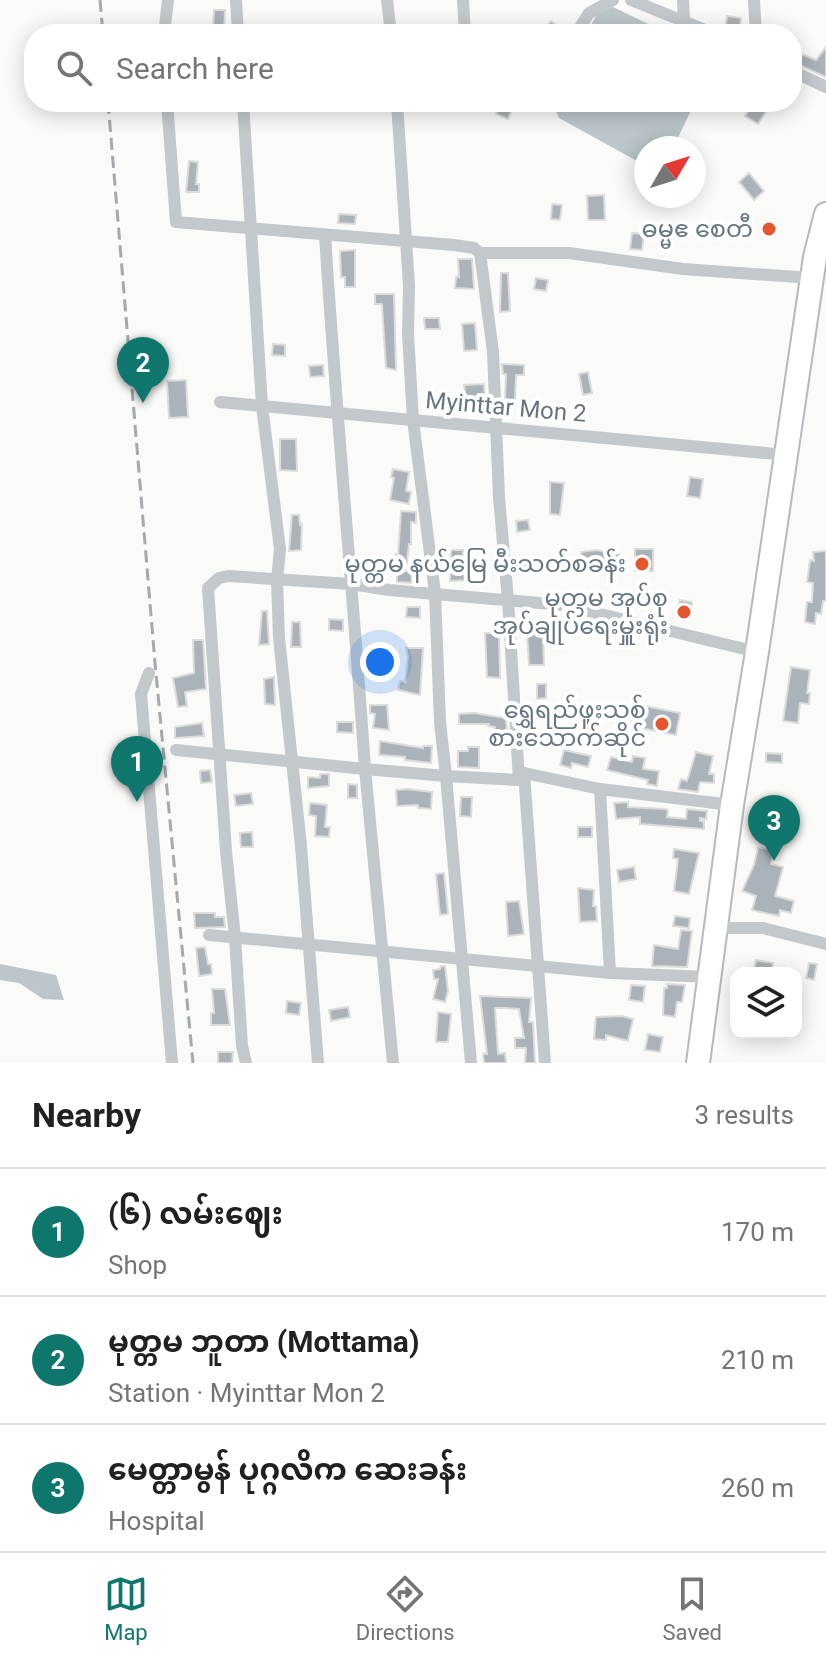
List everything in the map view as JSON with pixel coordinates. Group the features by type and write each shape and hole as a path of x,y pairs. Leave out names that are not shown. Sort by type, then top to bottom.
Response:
{"highway":[{"path":"698,1063 732,805 812,278 826,214"}],"street":[{"path":"165,24 168,0"},
{"path":"236,0 237,24"},
{"path":"387,0 390,24"},
{"path":"463,0 464,24"},
{"path":"582,24 589,13 613,0"},
{"path":"631,0 691,24"},
{"path":"683,0 684,21"},
{"path":"754,0 755,24"},
{"path":"802,76 826,87"},
{"path":"168,112 176,222 474,248 480,253 569,253 683,269 812,278"},
{"path":"244,112 262,406 280,549 277,580 279,638 293,762 318,1063"},
{"path":"398,112 413,420 435,593 440,722 471,1063"},
{"path":"325,235 365,769 393,1063"},
{"path":"480,253 493,352 499,497 545,1063"},
{"name":"Myinttar Mon 2","path":"220,402 787,455"},
{"path":"246,1063 242,1046 208,588 219,578 228,576 351,584 563,605 757,652"},
{"path":"149,673 141,694 172,1063"},
{"path":"176,750 446,776 522,776 732,805"},
{"path":"600,789 610,973"},
{"path":"717,928 763,928 826,944"},
{"path":"209,935 610,973 711,977"}],"shaded area":[{"path":"613,7 648,24 592,24 597,14"},
{"path":"556,112 690,112 679,136 634,136 634,159 559,118"},
{"path":"0,964 56,975 64,1000 43,999 19,983 0,980"}],"building":[{"path":"214,10 225,10 224,24 213,24"},
{"path":"727,16 741,18 740,24 726,24"},
{"path":"826,47 826,77 802,66 802,54 816,60"},
{"path":"497,112 511,112 508,119"},
{"path":"748,112 766,112 758,124 745,116"},
{"path":"189,161 198,162 196,184 199,184 199,192 186,192"},
{"path":"749,173 764,191 754,200 739,182"},
{"path":"604,195 605,220 588,220 587,196"},
{"path":"552,204 562,205 560,220 551,219"},
{"path":"339,214 356,215 355,224 338,223"},
{"path":"632,233 644,234 642,250 630,249"},
{"path":"355,250 355,287 345,287 345,277 341,277 340,251"},
{"path":"458,259 472,259 474,289 455,288 456,276 459,277"},
{"path":"501,273 508,273 510,311 500,312"},
{"path":"536,278 548,280 546,291 534,289"},
{"path":"375,294 394,294 396,370 386,368 382,304 375,304"},
{"path":"424,318 439,318 440,329 425,329"},
{"path":"475,323 477,350 464,351 462,324"},
{"path":"273,344 285,345 285,356 272,355"},
{"path":"502,364 524,365 524,375 516,375 515,402 505,402 506,374 503,374"},
{"path":"323,365 324,376 310,377 309,366"},
{"path":"588,372 592,393 583,395 579,374"},
{"path":"186,380 188,417 169,418 167,381"},
{"path":"484,384 485,399 466,400 464,385"},
{"path":"280,439 296,439 297,471 280,470"},
{"path":"393,469 409,472 406,491 411,492 409,504 390,500"},
{"path":"690,477 703,479 700,498 687,496"},
{"path":"550,482 564,483 560,515 550,514"},
{"path":"401,511 416,512 416,523 411,522 406,571 411,571 412,583 397,582 396,554"},
{"path":"292,515 299,515 302,524 301,550 289,551"},
{"path":"528,520 530,530 517,532 516,521"},
{"path":"635,549 653,549 653,571 635,571"},
{"path":"451,550 463,550 463,570 471,570 470,580 450,581"},
{"path":"596,550 619,554 619,559 608,559 607,566 597,565 598,560 582,561 581,552"},
{"path":"826,551 826,601 823,601 821,614 816,613 815,624 805,622 807,602 812,602 813,583 807,582 810,560 814,561 813,552"},
{"path":"518,562 532,562 532,571 518,571"},
{"path":"680,600 692,602 689,618 677,616"},
{"path":"407,607 420,607 420,618 406,617"},
{"path":"262,611 267,611 269,644 259,645"},
{"path":"329,619 343,620 343,631 329,630"},
{"path":"292,622 300,622 301,647 291,647"},
{"path":"485,633 499,633 500,678 487,677"},
{"path":"527,633 543,635 544,665 529,665"},
{"path":"193,640 203,640 206,689 185,692 187,706 178,707 173,678 194,673"},
{"path":"406,648 423,648 420,695 398,690 400,681 405,682"},
{"path":"791,667 810,670 809,704 800,703 798,723 783,721"},
{"path":"274,677 275,705 265,704 264,679"},
{"path":"537,684 546,684 546,698 537,699"},
{"path":"635,704 680,713 676,735 631,726"},
{"path":"370,705 387,705 389,730 373,728 375,714 370,713"},
{"path":"459,714 506,718 508,746 493,746 495,727 489,724 459,724"},
{"path":"337,722 353,722 353,733 337,732"},
{"path":"202,723 204,736 175,738 175,727"},
{"path":"380,741 423,748 432,746 431,763 379,755"},
{"path":"468,747 479,747 479,768 458,767 458,751 468,751"},
{"path":"564,750 591,756 588,767 572,763 571,768 560,765"},
{"path":"696,752 713,756 709,774 714,774 714,783 700,782 698,792 678,789 681,779 687,781"},
{"path":"766,753 782,754 782,763 766,762"},
{"path":"633,756 645,758 643,769 659,771 657,786 647,784 648,780 607,770 611,757 632,762"},
{"path":"210,770 212,782 201,783 200,771"},
{"path":"320,774 329,774 329,786 308,788 308,777 320,778"},
{"path":"348,784 357,785 357,798 348,798"},
{"path":"396,790 432,792 431,809 418,808 418,805 397,806"},
{"path":"251,793 253,804 236,806 234,795"},
{"path":"461,797 472,797 471,817 460,816"},
{"path":"628,802 628,807 668,810 667,817 686,819 687,809 707,811 706,819 700,818 704,821 704,829 640,824 640,817 616,819 614,803"},
{"path":"310,803 327,805 325,827 330,827 329,837 315,836 316,816 309,815"},
{"path":"578,827 592,827 592,837 578,837"},
{"path":"252,832 253,847 241,847 240,833"},
{"path":"758,847 774,851 771,864 783,867 775,896 794,901 791,913 780,910 779,916 752,910 756,896 742,891"},
{"path":"674,849 699,853 689,894 674,891 678,859 673,858"},
{"path":"634,867 636,879 619,882 617,870"},
{"path":"444,873 448,914 440,915 436,874"},
{"path":"578,888 594,890 593,906 596,906 597,921 580,922"},
{"path":"519,901 524,934 508,936 506,902"},
{"path":"194,913 215,913 215,917 224,917 225,927 195,928"},
{"path":"675,916 690,918 689,928 673,926"},
{"path":"681,930 692,931 687,967 652,966 654,945 678,949"},
{"path":"205,947 212,974 199,976 196,948"},
{"path":"756,960 773,963 773,967 755,967"},
{"path":"809,963 817,964 814,980 806,978"},
{"path":"445,966 448,991 445,1002 433,999 438,979 434,979 433,970"},
{"path":"667,984 685,985 682,1002 677,1002 675,1017 663,1015 664,988"},
{"path":"631,985 645,986 643,1002 629,1000"},
{"path":"212,989 225,989 230,1025 211,1025 211,1013 214,1013"},
{"path":"480,996 531,998 529,1022 533,1022 535,1063 525,1063 526,1048 515,1048 515,1038 524,1038 519,1009 495,1008 498,1054 505,1053 506,1063 484,1063 483,1054 487,1054"},
{"path":"287,1001 301,1003 299,1015 286,1013"},
{"path":"348,1007 350,1017 331,1021 329,1010"},
{"path":"438,1012 451,1014 448,1042 436,1042"},
{"path":"622,1016 633,1019 628,1041 606,1035 606,1040 594,1039 596,1017"},
{"path":"648,1034 663,1037 660,1052 645,1050"},
{"path":"218,1052 233,1052 232,1063 218,1063"}],"railway":[{"path":"100,0 102,24"},
{"path":"109,112 155,663 193,1063"}],"place":[{"name":"ဓမ္မဧ စေတီ","path":"769,229"},
{"name":"မုတ္တမ ဘူတာ (Mottama)","path":"143,403"},
{"name":"မုတ္တမ နယ်မြေ မီးသတ်စခန်း","path":"642,564"},
{"name":"မုတ္တမ အုပ်စု အုပ်ချုပ်ရေးမှူးရုံး","path":"684,612"},
{"name":"ရွှေရည်ဖူးသစ် စားသောက်ဆိုင်","path":"662,724"},
{"name":"(၆) လမ်းဈေး","path":"137,802"},
{"name":"မေတ္တာမွန် ပုဂ္ဂလိက ဆေးခန်း","path":"774,861"}]}
